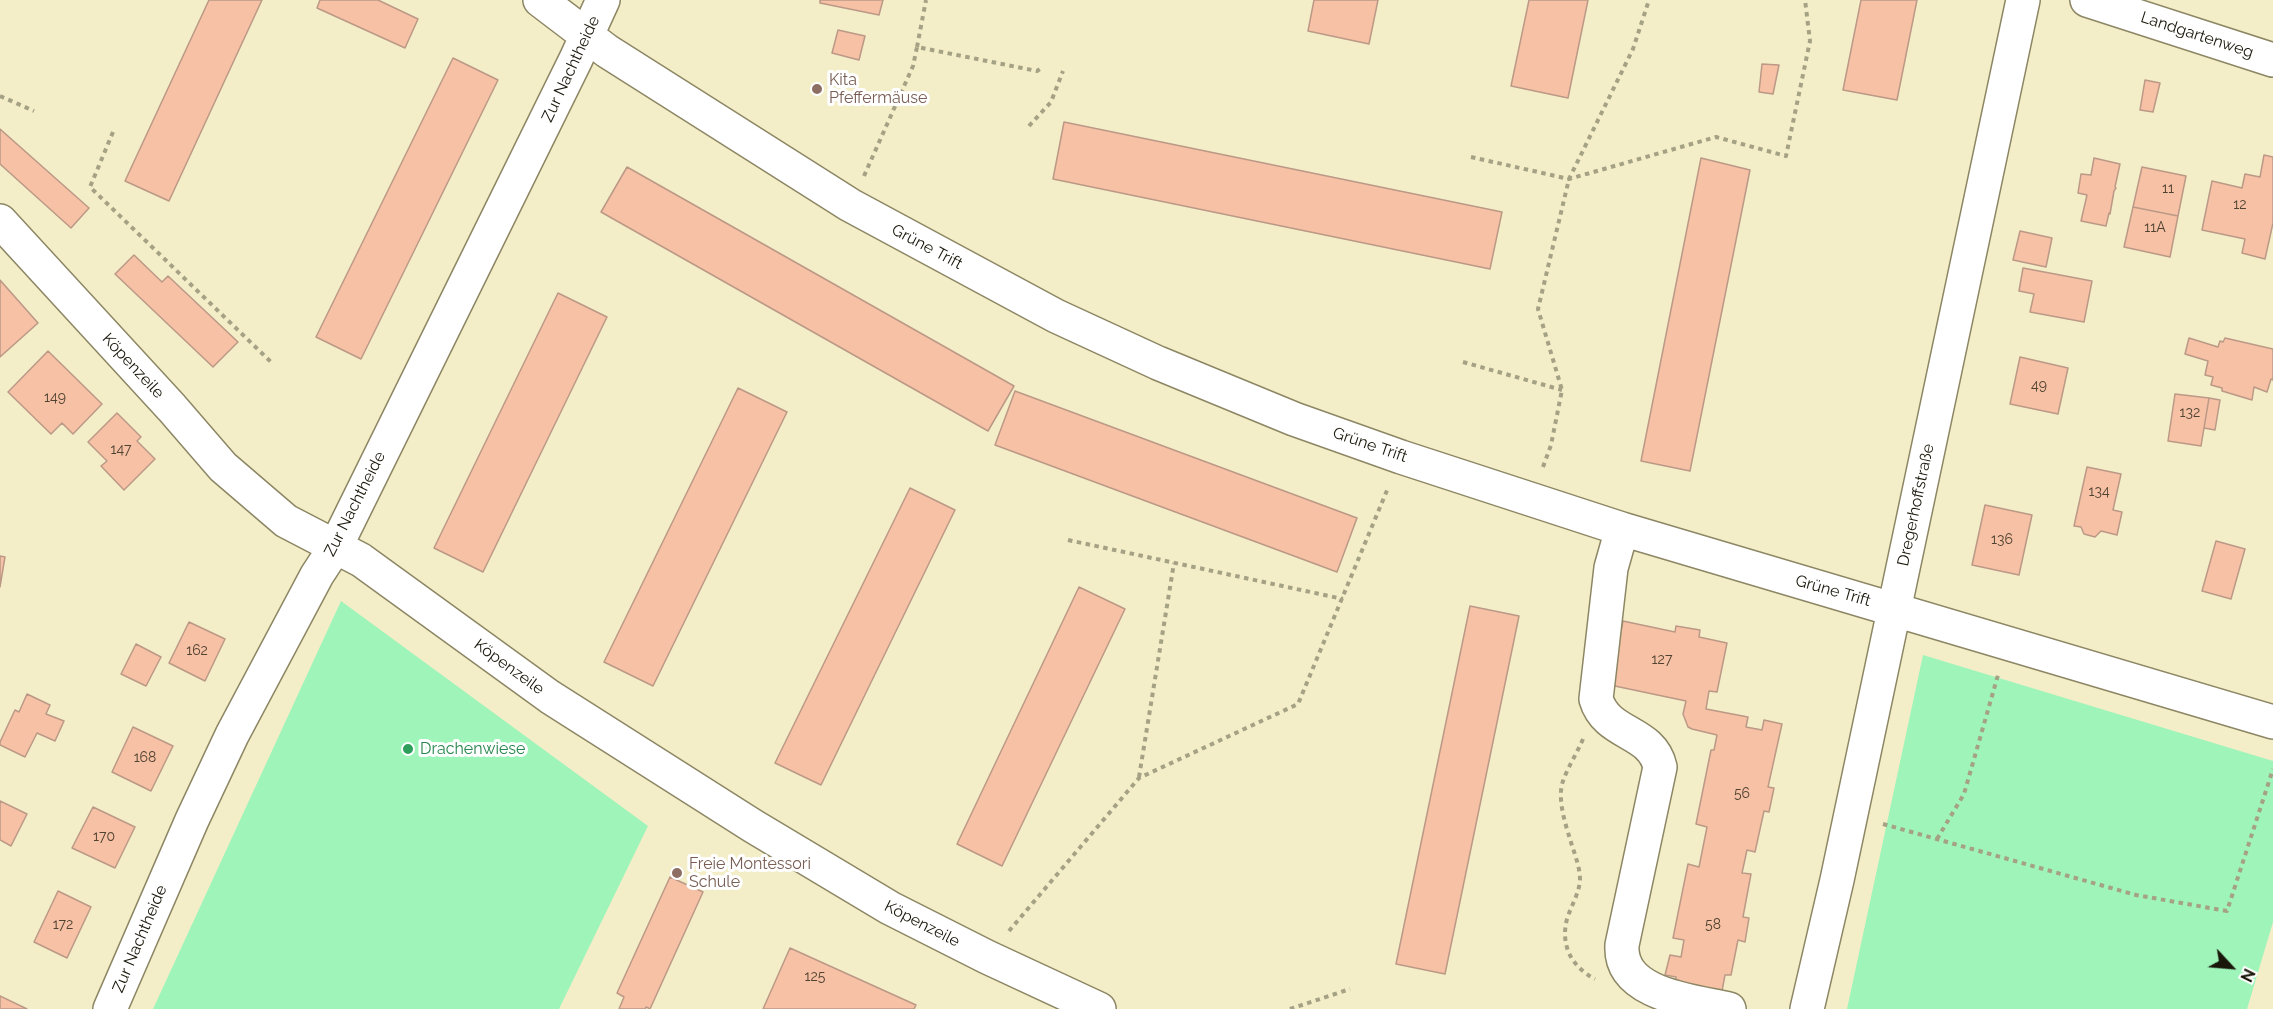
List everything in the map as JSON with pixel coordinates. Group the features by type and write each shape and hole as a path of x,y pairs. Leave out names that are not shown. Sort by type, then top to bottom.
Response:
{"street":[{"name":"Grüne Trift","path":"540,0 607,51 850,205 1056,316 1158,363 1294,419 1401,457 1622,529 2273,722"},
{"name":"Zur Nachtheide","path":"110,1009 192,820 232,735 317,575 336,546 588,35 603,0"},
{"name":"Dregerhoffstraße","path":"1807,1009 1850,817 2023,0"},
{"name":"Landgartenweg","path":"2087,0 2273,60"},
{"name":"Köpenzeile","path":"0,222 172,408 223,467 286,521 361,560 550,697 717,804 890,908 987,957 1099,1009"},
{"path":"1622,529 1611,568 1596,699 1600,711 1610,722 1651,747 1658,757 1660,767 1621,958 1630,972 1643,984 1668,996 1729,1009"}],"path":[{"path":"850,205 913,66 926,0"},
{"path":"1533,499 1551,445 1562,390 1538,309 1569,179 1633,49 1649,0"},
{"path":"1471,157 1569,179 1716,137 1786,156 1810,41 1805,0"},
{"path":"917,47 1037,71 1043,67"},
{"path":"1029,126 1051,102 1063,71"},
{"path":"0,96 34,111"},
{"path":"113,132 90,187 272,363"},
{"path":"1463,362 1562,390"},
{"path":"987,957 1139,778 1298,704 1401,457"},
{"path":"1068,540 1343,599"},
{"path":"1139,778 1174,563"},
{"path":"1937,839 1964,794 2007,643"},
{"path":"1596,699 1590,725 1562,782 1561,801 1580,880 1567,919 1565,935 1569,957 1581,972 1596,979 1643,984"},
{"path":"1850,817 1893,826 2136,895 2227,911 2273,769"},
{"path":"1290,1009 1350,989"}],"green space":[{"name":"Drachenwiese","path":"341,601 648,826 559,1009 153,1009"},
{"path":"1923,655 2273,761 2273,922 2247,1009 1847,1009"}],"building":[{"path":"209,0 262,0 169,201 125,181"},
{"path":"320,0 378,0 418,19 405,48 317,8"},
{"path":"820,0 883,0 879,15 820,3"},
{"path":"1314,0 1378,0 1369,44 1308,31"},
{"path":"1529,0 1588,0 1568,98 1511,86"},
{"path":"1861,0 1917,0 1897,100 1843,90"},
{"path":"838,30 865,36 859,60 832,53"},
{"path":"453,58 498,80 361,359 316,337"},
{"path":"1762,64 1779,65 1773,94 1759,92"},
{"path":"2145,80 2160,83 2153,112 2140,110"},
{"path":"1064,122 1502,212 1490,269 1053,179"},
{"path":"0,129 89,208 71,228 0,164"},
{"path":"2264,155 2273,157 2273,223 2265,259 2242,253 2245,239 2202,230 2212,181 2242,188 2245,174 2260,177"},
{"path":"1701,158 1750,170 1690,471 1641,461"},
{"path":"2094,158 2120,164 2106,226 2081,221 2087,195 2078,193 2081,174 2091,175"},
{"path":"627,167 1014,386 988,431 601,212"},
{"path":"2142,167 2186,176 2178,216 2133,207"},
{"path":"2133,207 2178,216 2170,257 2124,247"},
{"path":"2020,231 2052,238 2046,267 2013,260"},
{"path":"134,255 162,282 168,276 238,342 213,367 115,274"},
{"path":"2023,268 2092,281 2084,322 2030,312 2034,294 2019,291"},
{"path":"0,280 38,323 0,357"},
{"path":"558,293 607,317 483,572 434,548"},
{"path":"2189,338 2218,347 2220,341 2223,342 2225,338 2273,349 2273,380 2271,379 2267,392 2254,387 2252,400 2222,391 2222,388 2211,385 2213,377 2205,375 2208,361 2185,354"},
{"path":"48,351 102,404 73,434 62,423 51,434 8,392"},
{"path":"2020,357 2068,368 2058,414 2010,404"},
{"path":"738,388 787,412 653,686 604,662"},
{"path":"1015,391 1357,518 1337,572 995,445"},
{"path":"2175,394 2209,398 2201,446 2168,441"},
{"path":"2209,398 2220,400 2215,430 2204,428"},
{"path":"117,413 141,437 137,441 155,459 124,490 101,466 107,461 88,442"},
{"path":"2087,467 2121,474 2113,510 2122,512 2117,535 2101,531 2095,537 2084,534 2081,527 2074,526"},
{"path":"910,488 955,510 821,785 775,763"},
{"path":"1985,505 2032,515 2019,575 1972,565"},
{"path":"2216,541 2245,549 2231,599 2202,591"},
{"path":"0,556 5,557 0,587"},
{"path":"1079,587 1125,609 1002,866 957,844"},
{"path":"1470,606 1519,616 1445,974 1396,964"},
{"path":"1623,621 1675,632 1676,626 1700,630 1699,637 1727,643 1717,692 1709,691 1706,709 1748,717 1746,727 1762,730 1764,720 1782,724 1768,787 1774,788 1769,812 1764,811 1755,852 1747,850 1742,873 1751,874 1743,917 1749,918 1745,942 1738,940 1731,975 1725,975 1722,991 1676,981 1676,977 1665,975 1670,955 1681,957 1684,940 1673,938 1688,864 1699,867 1707,827 1696,824 1711,750 1714,750 1717,735 1688,727 1683,714 1686,701 1610,685"},
{"path":"189,622 225,639 205,681 169,663"},
{"path":"136,644 161,657 146,686 121,674"},
{"path":"27,694 50,705 46,714 64,721 55,741 37,733 25,757 0,745 0,742 15,710 19,712"},
{"path":"133,727 173,746 151,791 112,772"},
{"path":"0,801 27,814 11,846 0,840"},
{"path":"93,807 135,827 115,868 72,848"},
{"path":"670,877 703,892 650,1009 646,1007 645,1009 619,1009 624,997 617,993"},
{"path":"58,891 91,907 67,958 34,942"},
{"path":"790,948 916,1005 914,1009 763,1009"},
{"path":"0,996 27,1009 0,1009"}],"place":[{"name":"Kita Pfeffermäuse","path":"817,89"},
{"name":"Drachenwiese","path":"408,749"},
{"name":"Freie Montessori Schule","path":"677,873"}]}
